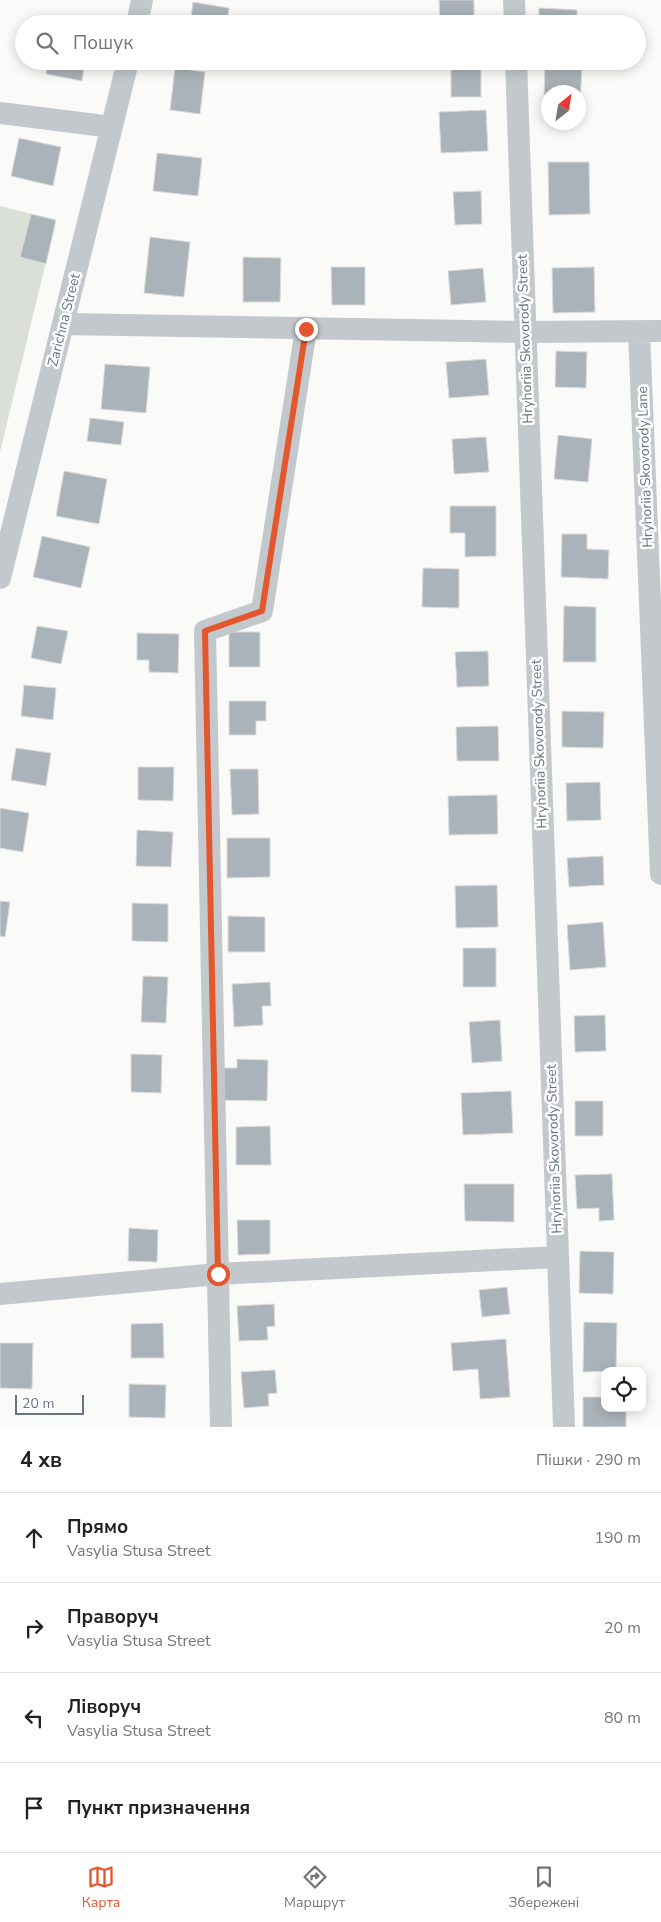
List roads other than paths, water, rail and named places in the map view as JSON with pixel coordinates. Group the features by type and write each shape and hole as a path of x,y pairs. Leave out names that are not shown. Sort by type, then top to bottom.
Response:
{"street":[{"path":"138,15 142,0"},
{"path":"514,0 515,15"},
{"name":"Zarichna Street","path":"0,578 126,70"},
{"name":"Hryhoriia Skovorody Street","path":"516,70 564,1427"},
{"path":"0,113 112,128"},
{"path":"63,324 524,332 650,331"},
{"path":"221,1427 205,631 262,611 306,329"},
{"name":"Hryhoriia Skovorody Lane","path":"650,331 661,874"},
{"path":"0,1294 218,1274 558,1257"}]}
